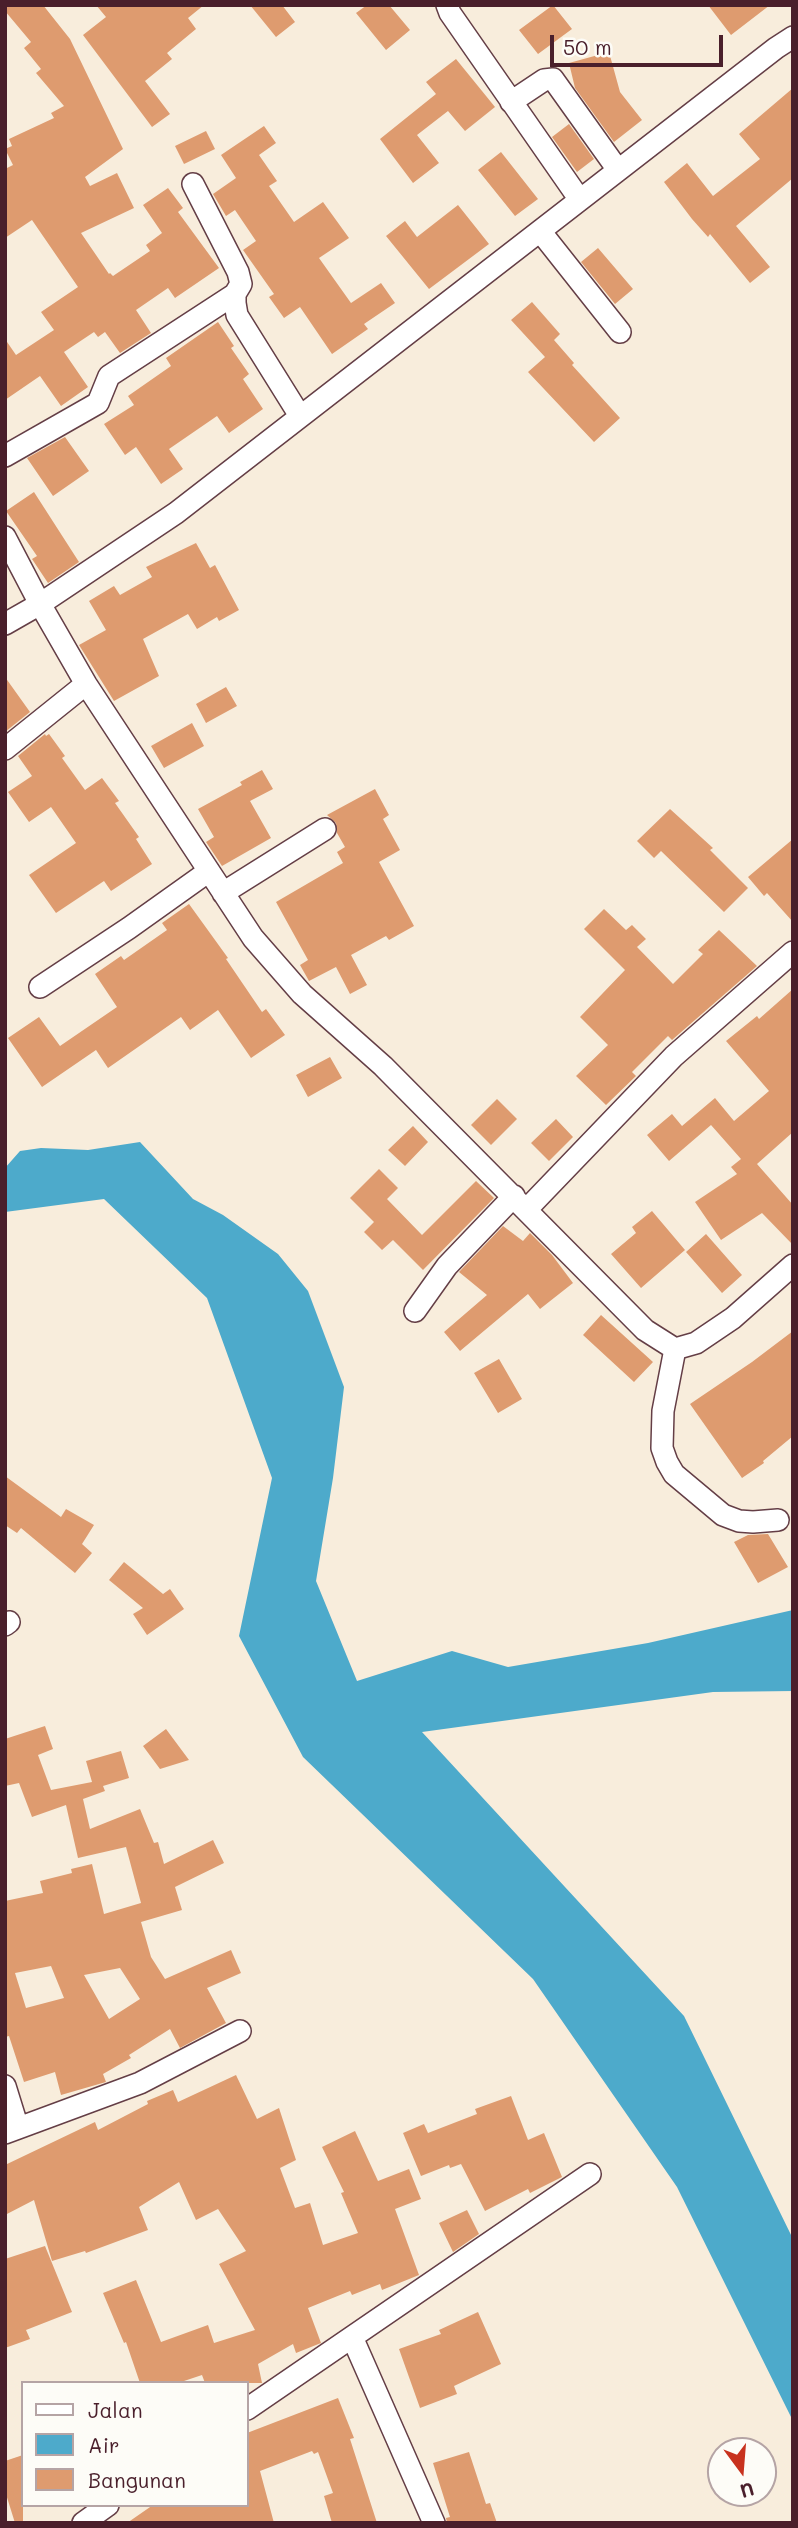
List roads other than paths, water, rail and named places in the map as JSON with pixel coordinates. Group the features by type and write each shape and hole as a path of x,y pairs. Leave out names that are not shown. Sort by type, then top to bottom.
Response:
{"street":[{"path":"447,5 580,200"},
{"path":"5,624 40,604 176,513 793,37"},
{"path":"512,102 546,79 553,79 618,170"},
{"path":"5,456 98,403 110,376 235,294 241,284 238,272 193,184"},
{"path":"540,231 621,332"},
{"path":"235,294 237,315 300,416"},
{"path":"5,537 86,684 253,938 302,993 383,1066 645,1330 676,1349 696,1343 733,1318 793,1265"},
{"path":"5,748 86,684"},
{"path":"223,893 325,829"},
{"path":"40,987 130,928 209,871"},
{"path":"415,1311 447,1266 520,1203 674,1056 793,952"},
{"path":"676,1349 663,1411 662,1448 674,1474 723,1515 738,1521 778,1520"},
{"path":"5,2086 12,2131 140,2083 240,2031"},
{"path":"248,2408 590,2174"},
{"path":"352,2337 434,2523"},
{"path":"83,2523 105,2507"}],"water":[{"path":"140,1142 193,1199 223,1215 278,1254 308,1291 344,1387 333,1478 316,1581 357,1681 452,1651 508,1667 648,1643 793,1610 793,1691 713,1692 422,1732 684,2016 793,2239 793,2421 677,2187 533,1979 303,1757 239,1636 272,1478 207,1298 104,1199 5,1212 5,1168 20,1151 41,1148 88,1150"}]}
